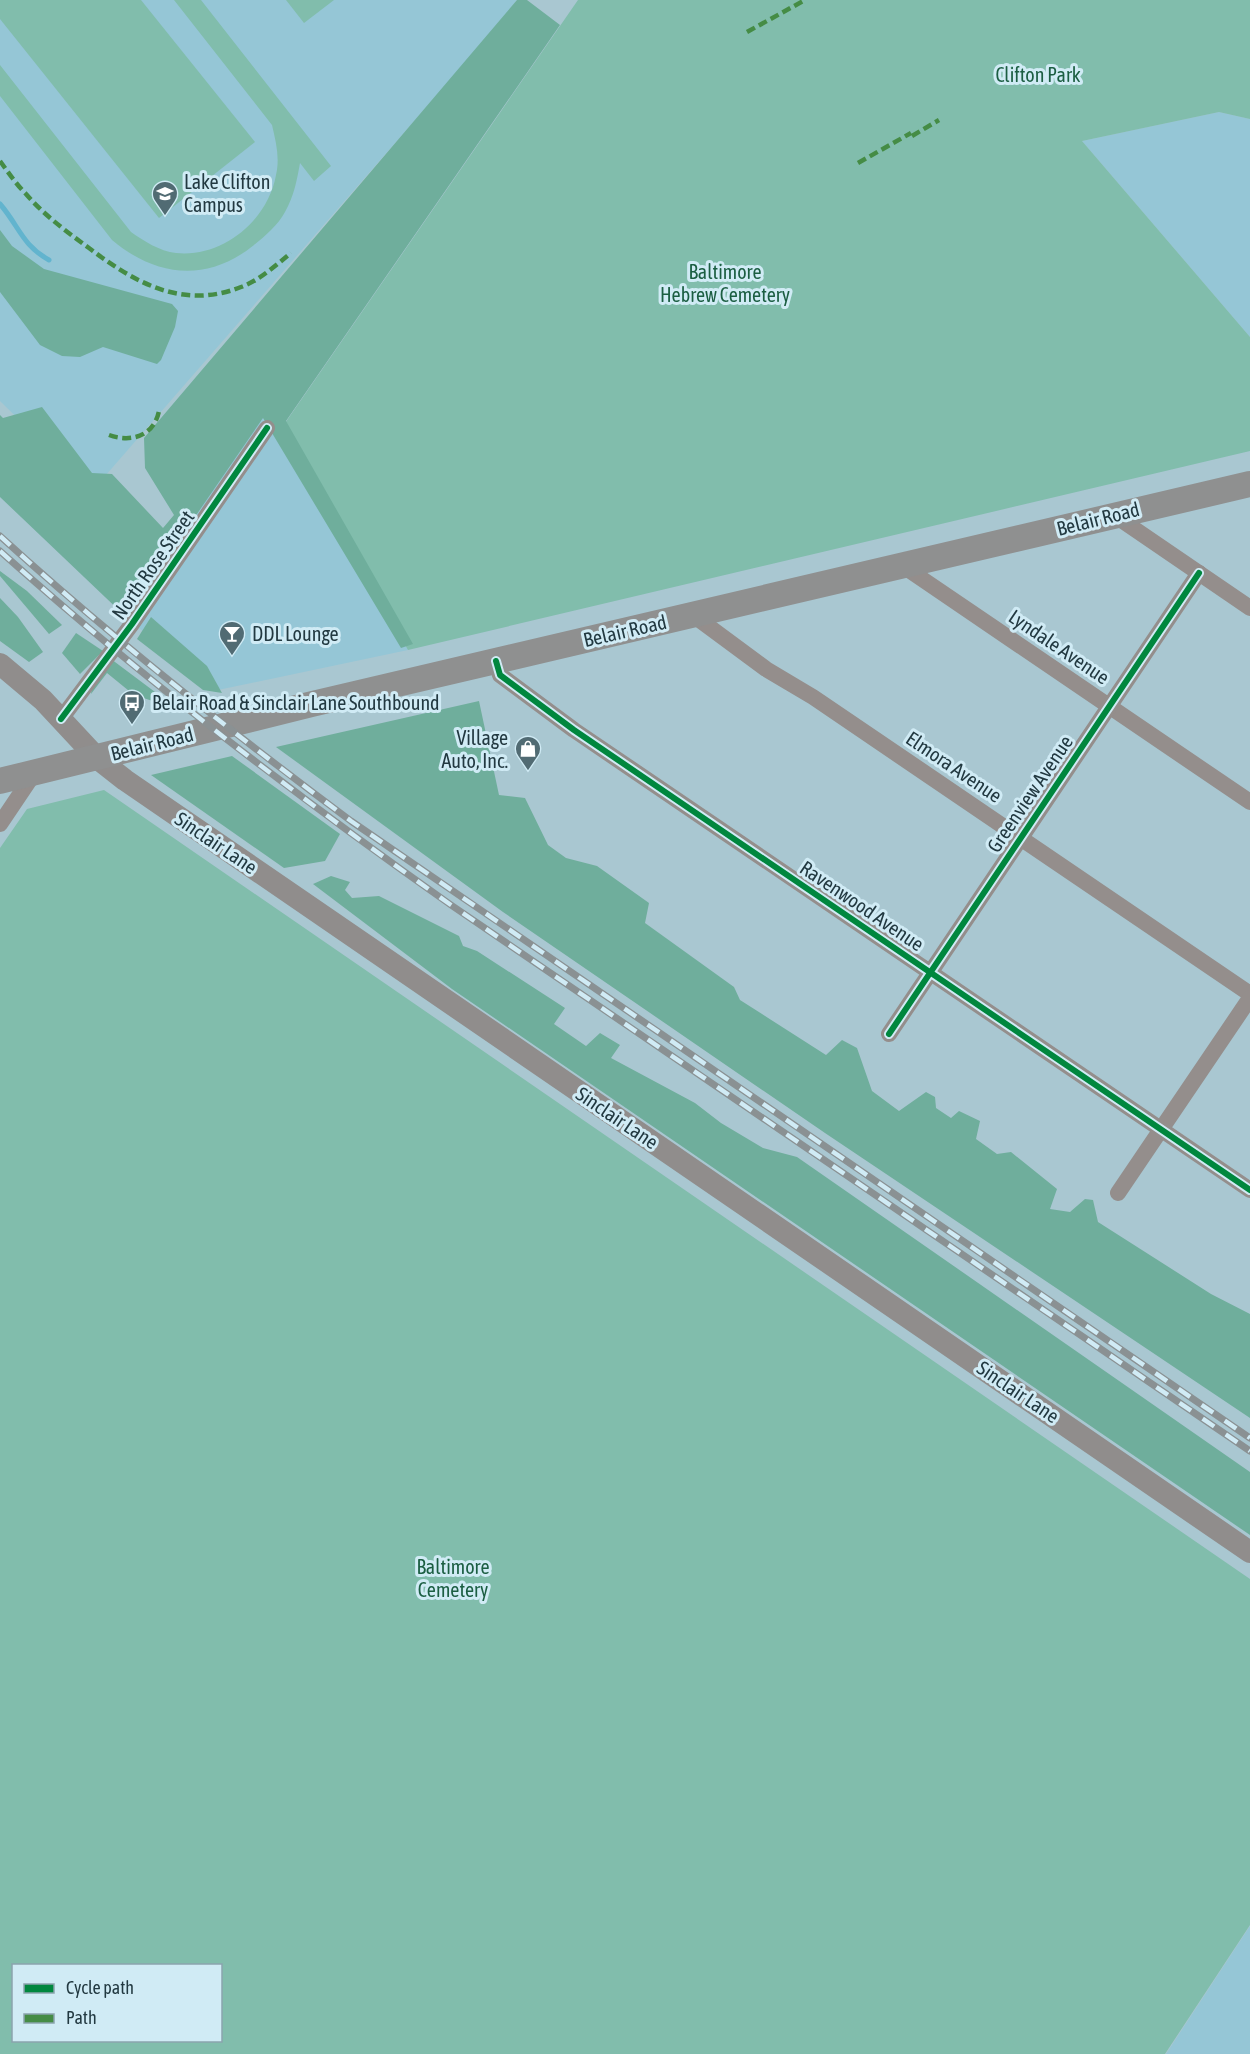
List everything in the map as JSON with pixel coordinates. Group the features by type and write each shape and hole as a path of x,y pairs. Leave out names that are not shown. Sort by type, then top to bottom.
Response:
{"main road":[{"name":"Belair Road","path":"0,781 312,704 1250,484"},
{"name":"Sinclair Lane","path":"0,664 43,700 97,758 124,780 1250,1551"}],"street":[{"name":"North Rose Street","path":"61,719 138,615 267,428"},
{"path":"1114,515 1250,608"},
{"name":"Lyndale Avenue","path":"903,566 1250,802"},
{"name":"Greenview Avenue","path":"889,1034 1199,573"},
{"name":"Elmora Avenue","path":"693,615 766,669 813,697 1021,837 1250,996"},
{"name":"Ravenwood Avenue","path":"496,661 500,675 574,730 1250,1190"},
{"path":"0,824 35,772"},
{"path":"1118,1193 1250,996"}],"shaded area":[{"name":"Lake Clifton Campus","path":"0,0 517,0 490,34 92,491 0,401"},
{"path":"1219,112 1250,119 1250,337 1082,141"},
{"path":"262,417 283,426 408,650 213,691 126,617"},
{"path":"1250,1926 1250,2054 1166,2054"}],"green space":[{"path":"0,0 141,0 255,142 159,218 0,19"},
{"path":"174,0 201,0 331,166 314,181 300,163 291,200 275,226 254,245 236,257 200,270 182,271 146,262 112,240 0,96 0,65 131,232 141,239 158,248 176,253 193,253 226,242 241,233 264,207 276,175 278,162 275,138 272,125"},
{"path":"286,0 334,0 304,23"},
{"path":"517,0 527,0 560,25 286,421 413,644 401,648 263,418 126,617 0,497 0,415 3,418 42,407 92,473 112,474 163,528 174,515 145,468 144,438"},
{"name":"Baltimore Hebrew Cemetery","path":"578,0 1250,0 1250,119 1219,112 1082,141 1250,337 1250,451 408,650 283,426"},
{"path":"0,230 12,246 44,269 172,304 178,311 175,327 161,360 157,364 103,347 80,357 62,356 40,345 0,292"},
{"path":"0,571 27,591 62,625 49,634 0,576"},
{"path":"0,598 18,617 43,652 29,662 0,641"},
{"path":"151,617 207,666 222,693 203,690 137,639"},
{"path":"76,633 103,651 80,674 62,653"},
{"path":"111,659 167,701 162,704 134,695 107,673 91,694 93,679"},
{"path":"479,701 499,795 525,798 548,845 566,858 597,866 649,903 645,923 734,987 740,1000 826,1055 842,1040 857,1048 872,1091 899,1111 926,1092 935,1097 936,1108 951,1118 959,1111 980,1121 976,1139 997,1154 1011,1152 1057,1189 1050,1209 1070,1212 1085,1199 1093,1200 1098,1222 1211,1294 1250,1314 1250,1418 825,1133 503,912 276,747"},
{"path":"232,756 340,834 325,861 284,868 151,775"},
{"name":"Baltimore Cemetery","path":"104,790 1250,1579 1250,1925 1165,2054 0,2054 0,848 27,809"},
{"path":"331,876 350,882 345,890 352,898 379,896 459,936 463,946 477,951 565,1008 554,1024 586,1046 600,1033 620,1045 611,1058 695,1103 721,1123 763,1148 797,1157 1250,1472 1250,1535 452,989 313,884"}],"waterway":[{"path":"0,204 33,248 49,260"}],"railway":[{"path":"0,536 172,683 351,821 1250,1438"},
{"path":"0,551 109,645 221,735 451,905 1250,1451"}],"marked path":[{"path":"747,32 805,0"},
{"path":"912,136 939,120"},
{"path":"858,163 911,133"},
{"path":"0,161 33,202 64,229 106,261 142,282 160,289 199,296 220,293 255,280 291,253"},
{"path":"109,435 133,438 147,432 156,420 159,411"}],"cycle path":[{"path":"61,719 132,624 267,428"},
{"path":"889,1034 1199,573"},
{"path":"496,661 500,675 574,730 1250,1190"}],"place":[{"name":"Lake Clifton Campus","path":"165,217"},
{"name":"DDL Lounge","path":"232,657"},
{"name":"Belair Road & Sinclair Lane Southbound","path":"132,726"},
{"name":"Village Auto, Inc.","path":"528,772"}],"park label":[{"name":"Clifton Park","path":"1038,75"}]}
